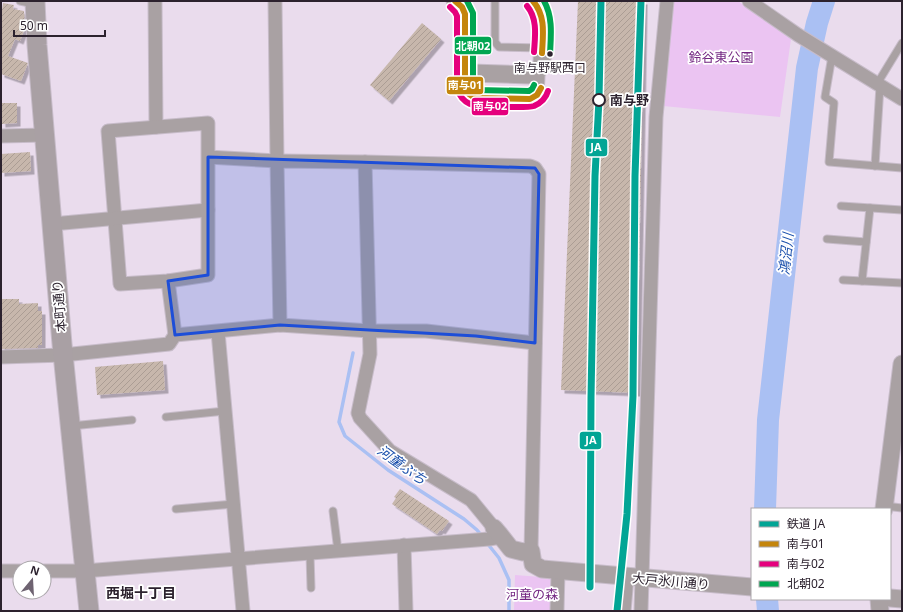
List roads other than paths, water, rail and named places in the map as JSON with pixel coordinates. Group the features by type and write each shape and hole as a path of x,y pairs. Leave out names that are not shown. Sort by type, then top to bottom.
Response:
{"main road":[{"name":"本町通り","path":"30,2 45,135 63,356 89,611"}],"street":[{"path":"155,1 156,127"},
{"path":"275,1 280,324"},
{"path":"464,5 465,64 471,73 529,75 534,74 542,65 543,20 537,4 533,1"},
{"path":"641,611 635,578 656,117 667,1"},
{"path":"749,1 798,35 902,99"},
{"path":"208,123 208,275 168,281 120,284 108,131 156,127 208,123"},
{"path":"1,136 45,135"},
{"path":"52,571 84,571 238,560 490,536 506,544 513,550 531,551 539,174 535,168 530,166 277,161 208,157"},
{"path":"365,162 370,354 358,413 360,418 390,451 471,500 490,536"},
{"path":"52,224 208,210"},
{"path":"1,357 63,356 169,344 175,335 168,281"},
{"path":"175,335 218,332 280,324 370,331 426,331 535,343"},
{"path":"218,332 243,611"},
{"path":"885,508 901,383 902,364"},
{"path":"404,545 406,611"},
{"name":"大戸氷川通り","path":"531,551 532,562 536,567 542,569 751,587"},
{"path":"1,571 12,571"},
{"path":"557,611 558,571"},
{"path":"624,611 635,578"},
{"path":"891,598 902,599"},
{"path":"879,600 880,611"}],"lane":[{"path":"496,1 495,42 497,46 542,48"},
{"path":"875,166 878,85 902,43"},
{"path":"828,54 825,97 834,103 829,162 902,168"},
{"path":"465,64 465,87 470,96 476,98 530,100 539,93 541,88 542,65"},
{"path":"841,206 902,210"},
{"path":"862,281 870,208"},
{"path":"827,239 866,242"},
{"path":"843,280 902,283"},
{"path":"166,417 225,411"},
{"path":"70,426 132,420"},
{"path":"176,509 234,504"},
{"path":"885,508 902,508"},
{"path":"333,511 338,551"},
{"path":"310,554 311,588"}],"waterway":[{"name":"鴻沼川","path":"765,508 768,420 807,68 817,23 824,1"},
{"name":"河童ぶち","path":"353,353 339,422 345,436 388,470 464,519 482,536"},
{"path":"487,543 499,558 509,580 509,611"},
{"name":"鴻沼川","path":"767,600 768,611"}],"rail line":[{"name":"JA","path":"590,587 591,398 595,176 599,99 601,1"},
{"name":"JA","path":"617,611 627,514 633,396 635,176 641,1"}],"place":[{"name":"南与野駅西口","path":"550,54"},
{"name":"南与野","path":"599,100"}],"district":[{"name":"西堀十丁目","path":"141,593"}],"park label":[{"name":"鈴谷東公園","path":"721,57"},
{"name":"河童の森","path":"532,594"}]}
